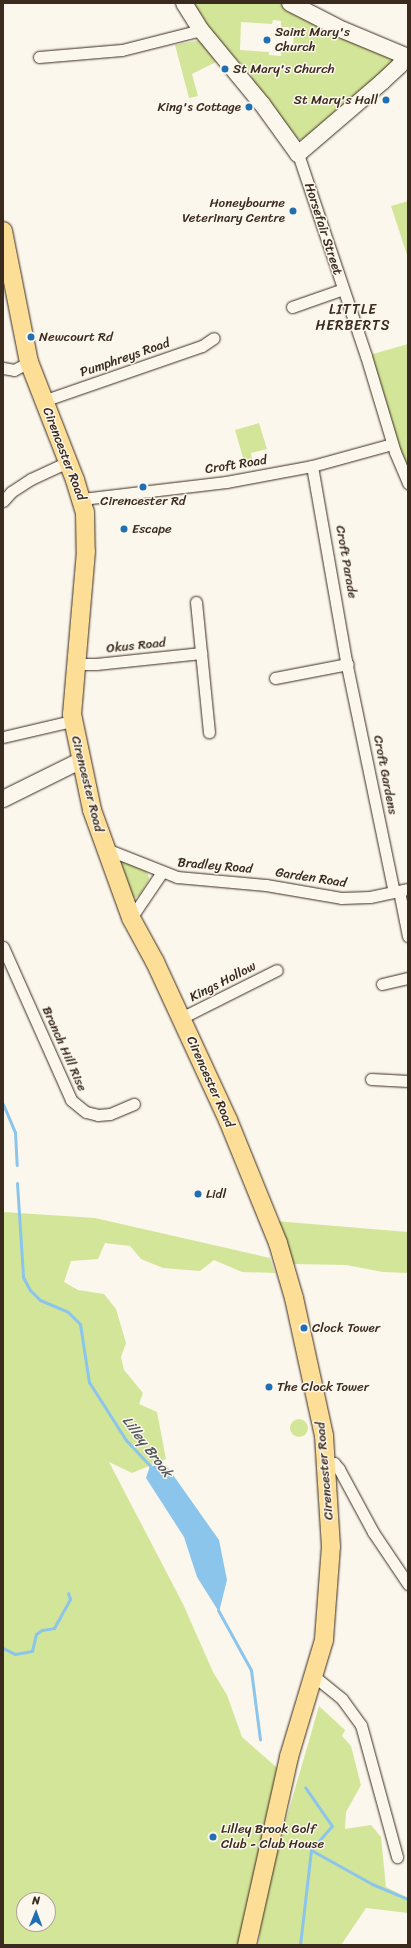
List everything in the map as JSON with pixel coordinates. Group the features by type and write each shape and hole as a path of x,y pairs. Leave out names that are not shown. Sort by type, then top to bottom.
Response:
{"main road":[{"name":"Cirencester Road","path":"3,231 29,362 82,499 86,528 86,551 74,664 72,721 80,761 104,848 131,918 181,1018 272,1225 284,1260 318,1407 326,1463 330,1506 329,1580 324,1640 315,1677 289,1757 247,1945"}],"street":[{"name":"Horsefair Street","path":"184,3 200,30 262,104 298,154 383,409 392,444 408,483"},
{"path":"290,3 343,30 406,57 382,82 298,154"},
{"path":"39,57 122,50 200,30"},
{"path":"292,307 343,289"},
{"name":"Pumphreys Road","path":"43,401 202,346 214,338"},
{"path":"4,371 29,362"},
{"name":"Croft Road","path":"82,499 221,483 312,466 392,444"},
{"path":"3,501 11,492 31,478 68,462"},
{"name":"Croft Gardens","path":"312,466 348,664 400,891"},
{"path":"196,602 210,732"},
{"name":"Okus Road","path":"74,664 96,664 201,653"},
{"path":"275,678 348,664"},
{"path":"3,737 72,721"},
{"path":"3,799 80,761"},
{"name":"Bradley Road","path":"104,848 177,877 266,885"},
{"name":"Bradley Road","path":"131,918 162,872"},
{"name":"Garden Road","path":"266,885 341,898 400,891"},
{"path":"400,891 408,936"},
{"name":"Branch Hill Rise","path":"3,947 71,1100 86,1112 98,1115 110,1114 134,1104"},
{"name":"Kings Hollow","path":"181,1018 277,970"},
{"path":"382,984 408,978"},
{"path":"371,1079 408,1081"},
{"path":"326,1463 334,1463 339,1469 373,1532 408,1584"},
{"path":"315,1677 342,1699 361,1725 397,1857"}],"green space":[{"path":"189,3 285,3 393,59 394,64 305,140 294,138 275,108 256,87 249,71 224,48","holes":["273,20 281,21 281,27 289,27 288,34 294,35 293,45 282,45 281,56 269,55 269,52 240,50 241,22 272,24"]},
{"path":"200,40 216,62 192,74 198,96 189,98 175,45"},
{"path":"408,201 408,258 391,206"},
{"path":"408,344 408,483 366,356"},
{"path":"259,423 267,449 251,453 252,459 244,461 235,430"},
{"path":"128,861 145,869 149,879 139,896 134,898 130,896 118,866 121,862"},
{"path":"3,1212 95,1218 270,1258 275,1273 242,1272 214,1260 200,1271 163,1268 141,1259 130,1246 105,1243 98,1259 71,1261 64,1282 78,1290 104,1294 116,1309 126,1343 121,1357 124,1370 143,1393 139,1404 157,1412 166,1459 132,1473 109,1462 183,1604 213,1672 227,1695 242,1737 284,1774 245,1945 3,1945"},
{"path":"275,1221 408,1232 408,1273 383,1272 346,1265 291,1264"},
{"path":"295,1419 303,1419 308,1424 306,1435 303,1437 295,1437 290,1432 290,1424"},
{"path":"319,1706 345,1730 342,1736 351,1746 361,1785 346,1812 345,1829 371,1825 381,1837 386,1887 408,1898 408,1913 366,1908 341,1945 259,1945 261,1918 279,1844"}],"water":[{"path":"166,1465 219,1540 227,1580 219,1612 197,1577 184,1537 146,1478 150,1466"}],"waterway":[{"name":"Lilley Brook","path":"3,1104 15,1132 17,1165"},
{"name":"Lilley Brook","path":"17,1183 23,1277 30,1290 40,1300 68,1312 80,1324 89,1382 126,1440 152,1468"},
{"path":"3,1648 15,1654 32,1651 36,1634 42,1630 54,1628 70,1599 68,1593"},
{"name":"Lilley Brook","path":"218,1610 251,1670 260,1739"},
{"name":"Lilley Brook","path":"300,1945 311,1850 332,1826 305,1787"},
{"path":"311,1850 372,1884 408,1899"}],"place":[{"name":"Saint Mary's Church","path":"267,40"},
{"name":"St Mary's Church","path":"225,69"},
{"name":"St Mary's Hall","path":"386,100"},
{"name":"King's Cottage","path":"249,107"},
{"name":"Honeybourne Veterinary Centre","path":"293,211"},
{"name":"Newcourt Rd","path":"31,337"},
{"name":"Cirencester Rd","path":"143,487"},
{"name":"Escape","path":"124,529"},
{"name":"Lidl","path":"198,1194"},
{"name":"Clock Tower","path":"304,1328"},
{"name":"The Clock Tower","path":"269,1387"},
{"name":"Lilley Brook Golf Club - Club House","path":"213,1837"}],"district":[{"name":"LITTLE HERBERTS","path":"353,318"}]}
